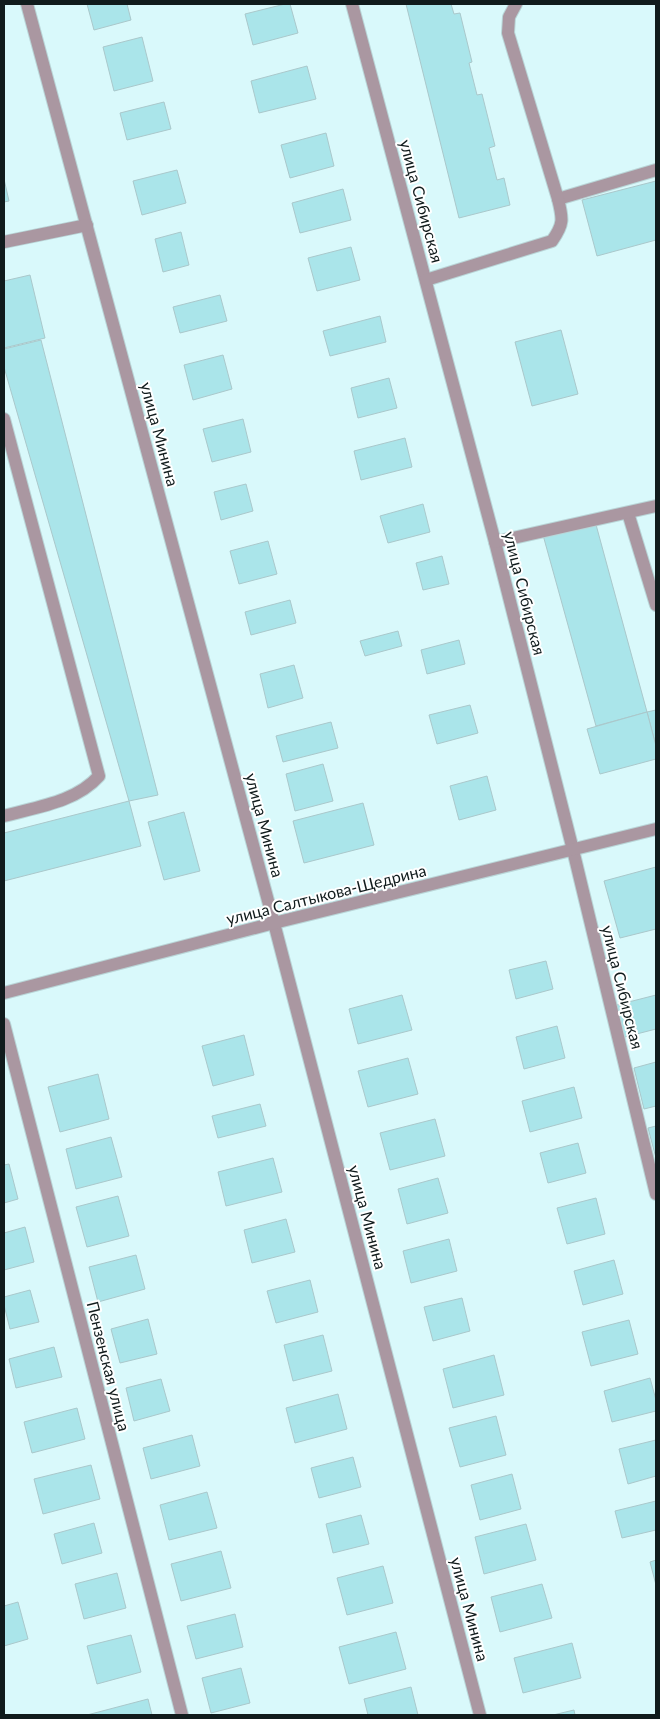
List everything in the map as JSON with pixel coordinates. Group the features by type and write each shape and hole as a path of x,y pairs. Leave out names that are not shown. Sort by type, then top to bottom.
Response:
{"street":[{"name":"улица Минина","path":"27,4 274,923 480,1715"},
{"name":"улица Сибирская","path":"352,4 495,542 573,850 656,1194"},
{"path":"426,280 552,241 561,228 562,215 558,199 508,33 509,17 516,4"},
{"path":"558,199 656,170"},
{"path":"4,242 87,225"},
{"path":"4,420 100,776 91,785 69,798 4,816"},
{"path":"495,542 656,506"},
{"path":"628,513 656,605"},
{"name":"улица Салтыкова-Щедрина","path":"4,993 274,923 656,829"},
{"name":"Пензенская улица","path":"4,1024 182,1715"}],"building":[{"path":"87,4 127,4 131,20 94,30"},
{"path":"290,4 298,33 253,45 245,14"},
{"path":"406,4 451,4 454,14 460,13 472,62 469,63 477,95 482,94 495,146 489,148 497,180 504,178 510,205 459,218"},
{"path":"142,37 153,81 114,91 103,47"},
{"path":"307,66 316,99 259,113 251,81"},
{"path":"164,102 171,129 127,140 120,113"},
{"path":"326,133 334,166 290,178 281,145"},
{"path":"177,170 186,203 142,215 133,181"},
{"path":"4,179 9,201 4,202"},
{"path":"656,181 656,240 597,256 582,200"},
{"path":"343,189 351,220 300,233 292,203"},
{"path":"181,232 189,265 163,272 155,239"},
{"path":"351,247 360,280 317,291 308,258"},
{"path":"30,275 45,338 4,348 4,281"},
{"path":"220,295 227,321 180,333 173,307"},
{"path":"380,316 386,342 330,356 323,331"},
{"path":"561,330 578,394 532,406 515,342"},
{"path":"41,340 158,795 129,801 4,367 4,349"},
{"path":"223,355 232,389 193,400 184,365"},
{"path":"389,378 397,408 358,418 351,388"},
{"path":"243,419 251,452 212,462 203,429"},
{"path":"405,438 412,467 361,480 354,451"},
{"path":"246,484 253,511 221,520 214,492"},
{"path":"423,504 430,532 388,543 380,516"},
{"path":"595,521 647,712 596,726 543,535"},
{"path":"268,541 277,574 239,584 230,551"},
{"path":"442,556 449,584 423,590 416,563"},
{"path":"290,600 296,623 251,635 245,612"},
{"path":"398,631 402,646 365,656 360,641"},
{"path":"459,640 465,664 427,674 421,650"},
{"path":"294,665 303,698 268,708 260,674"},
{"path":"470,705 478,733 437,744 429,715"},
{"path":"656,710 656,746 647,712"},
{"path":"647,712 656,746 656,759 600,774 587,729"},
{"path":"331,722 338,748 283,762 276,736"},
{"path":"323,764 333,801 295,811 286,774"},
{"path":"487,776 496,810 459,820 450,786"},
{"path":"129,801 141,846 4,881 4,833"},
{"path":"363,803 374,845 304,863 293,821"},
{"path":"184,812 200,871 164,880 148,822"},
{"path":"656,867 656,929 620,938 604,881"},
{"path":"546,961 553,989 516,999 509,970"},
{"path":"402,995 412,1030 358,1044 349,1009"},
{"path":"656,995 656,1029 621,1038 613,1006"},
{"path":"557,1026 565,1058 524,1069 516,1037"},
{"path":"244,1035 254,1075 213,1086 202,1046"},
{"path":"408,1058 418,1094 368,1107 358,1071"},
{"path":"656,1062 656,1106 644,1109 634,1068"},
{"path":"98,1074 109,1119 60,1132 48,1087"},
{"path":"574,1087 582,1118 530,1132 522,1101"},
{"path":"260,1104 266,1126 218,1138 212,1116"},
{"path":"435,1119 445,1156 390,1170 380,1133"},
{"path":"656,1126 656,1158 648,1128"},
{"path":"111,1137 122,1177 76,1189 66,1149"},
{"path":"578,1143 586,1173 548,1183 540,1153"},
{"path":"273,1158 282,1192 226,1206 218,1172"},
{"path":"9,1164 18,1199 4,1203 4,1165"},
{"path":"438,1178 448,1213 407,1224 398,1189"},
{"path":"118,1196 129,1236 87,1247 76,1207"},
{"path":"596,1198 605,1234 567,1244 557,1208"},
{"path":"286,1219 295,1252 252,1263 244,1230"},
{"path":"25,1227 34,1262 4,1270 4,1233"},
{"path":"449,1239 457,1271 411,1283 403,1251"},
{"path":"136,1255 145,1289 98,1302 89,1267"},
{"path":"614,1260 623,1294 583,1305 574,1271"},
{"path":"310,1280 318,1312 276,1323 267,1291"},
{"path":"30,1290 39,1322 10,1329 4,1297"},
{"path":"462,1298 470,1331 433,1341 424,1307"},
{"path":"148,1319 157,1354 120,1363 111,1329"},
{"path":"629,1320 638,1354 591,1366 582,1332"},
{"path":"323,1335 332,1371 293,1381 284,1345"},
{"path":"54,1347 62,1377 16,1388 9,1359"},
{"path":"494,1355 504,1395 453,1408 443,1369"},
{"path":"650,1378 656,1400 656,1411 612,1422 604,1391"},
{"path":"161,1379 170,1411 134,1421 126,1388"},
{"path":"338,1394 347,1429 295,1443 286,1408"},
{"path":"77,1408 85,1439 32,1453 24,1422"},
{"path":"496,1416 506,1455 460,1467 449,1428"},
{"path":"192,1435 200,1466 151,1479 143,1448"},
{"path":"656,1440 656,1476 628,1484 619,1449"},
{"path":"353,1457 361,1487 319,1498 311,1468"},
{"path":"91,1465 100,1499 43,1514 34,1479"},
{"path":"512,1474 521,1509 480,1520 471,1485"},
{"path":"207,1492 217,1528 169,1540 160,1505"},
{"path":"656,1501 656,1530 622,1538 615,1511"},
{"path":"361,1515 369,1544 333,1553 326,1524"},
{"path":"94,1523 102,1553 62,1564 54,1534"},
{"path":"526,1524 536,1560 484,1574 475,1537"},
{"path":"221,1551 231,1588 181,1601 171,1564"},
{"path":"656,1560 656,1585 650,1562"},
{"path":"383,1566 393,1603 347,1615 337,1578"},
{"path":"117,1573 126,1608 84,1619 75,1584"},
{"path":"542,1584 552,1618 500,1632 491,1597"},
{"path":"18,1602 28,1639 4,1646 4,1606"},
{"path":"235,1614 243,1647 196,1659 187,1626"},
{"path":"396,1632 406,1669 349,1684 339,1647"},
{"path":"131,1635 141,1672 97,1684 87,1646"},
{"path":"572,1643 581,1678 523,1693 514,1658"},
{"path":"241,1668 250,1703 211,1713 202,1678"},
{"path":"411,1687 418,1715 368,1715 364,1699"},
{"path":"148,1699 152,1715 87,1715"},
{"path":"574,1710 575,1715 553,1715"}]}
